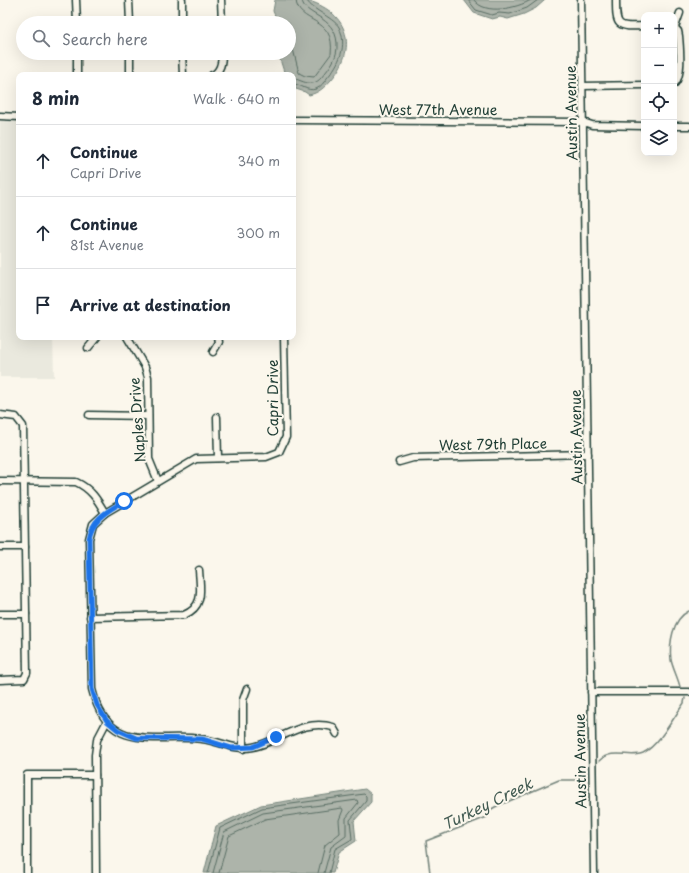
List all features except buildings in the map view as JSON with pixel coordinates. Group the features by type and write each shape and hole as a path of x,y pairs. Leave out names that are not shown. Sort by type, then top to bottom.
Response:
{"street":[{"path":"76,0 77,16"},
{"path":"129,0 130,16"},
{"path":"182,0 182,16"},
{"path":"221,0 222,16"},
{"name":"Austin Avenue","path":"581,0 594,873"},
{"path":"616,0 616,20 626,27 641,26"},
{"path":"677,20 680,13"},
{"path":"677,32 679,36 680,74 677,82"},
{"path":"77,60 77,72"},
{"path":"130,60 130,72"},
{"path":"182,60 183,72"},
{"path":"216,72 219,70 222,60"},
{"path":"582,86 641,85"},
{"path":"0,116 16,117"},
{"name":"West 77th Avenue","path":"296,120 583,122 592,125 641,126"},
{"path":"677,126 689,126"},
{"path":"88,348 95,340"},
{"name":"Naples Drive","path":"129,340 147,373 149,459 158,481"},
{"path":"213,352 218,340"},
{"name":"Capri Drive","path":"107,721 97,705 92,689 89,539 93,524 105,513 196,459 271,456 282,448 286,438 284,340"},
{"path":"0,415 11,415 20,420 23,426 27,673 24,679 0,680"},
{"path":"89,415 148,416"},
{"path":"217,417 218,458"},
{"name":"West 79th Place","path":"399,462 413,458 588,454"},
{"path":"0,481 76,482 86,487 92,493 105,513"},
{"path":"0,547 25,548"},
{"path":"90,617 177,616 190,612 196,609 199,602 199,570"},
{"path":"0,614 26,614"},
{"path":"243,749 243,700 247,689"},
{"path":"591,692 689,692"},
{"path":"96,873 95,755 97,740 107,721 118,730 136,738 202,739 231,748 243,749 264,744 294,729 312,725 324,725 333,728 337,734"},
{"path":"27,873 27,775 95,775"}],"shaded area":[{"path":"0,120 16,121 16,340 53,340 54,377 0,377"}],"water":[{"path":"275,0 309,1 323,7 333,14 341,23 345,33 345,56 331,80 321,90 309,95 296,89 296,72 284,72 280,60 296,60 296,16 275,16 273,11"},
{"path":"464,0 545,0 536,8 524,14 508,19 500,17 492,19 474,13"},
{"path":"365,789 371,794 371,802 354,821 356,841 339,852 333,873 204,873 216,826 261,805"}],"waterway":[{"name":"Turkey Creek","path":"680,687 671,660 671,640 675,626 683,615 689,611"},
{"name":"Turkey Creek","path":"599,761 610,755 632,755 643,753 649,749 666,730 684,703 685,698"},
{"name":"Turkey Creek","path":"430,873 426,841 487,817 490,810 495,807 559,780 576,780 585,773"}],"route":[{"path":"124,501 96,519 90,531 89,539 91,676 94,697 102,714 107,721 118,730 136,738 202,739 231,748 243,749 264,744 276,737"}]}
